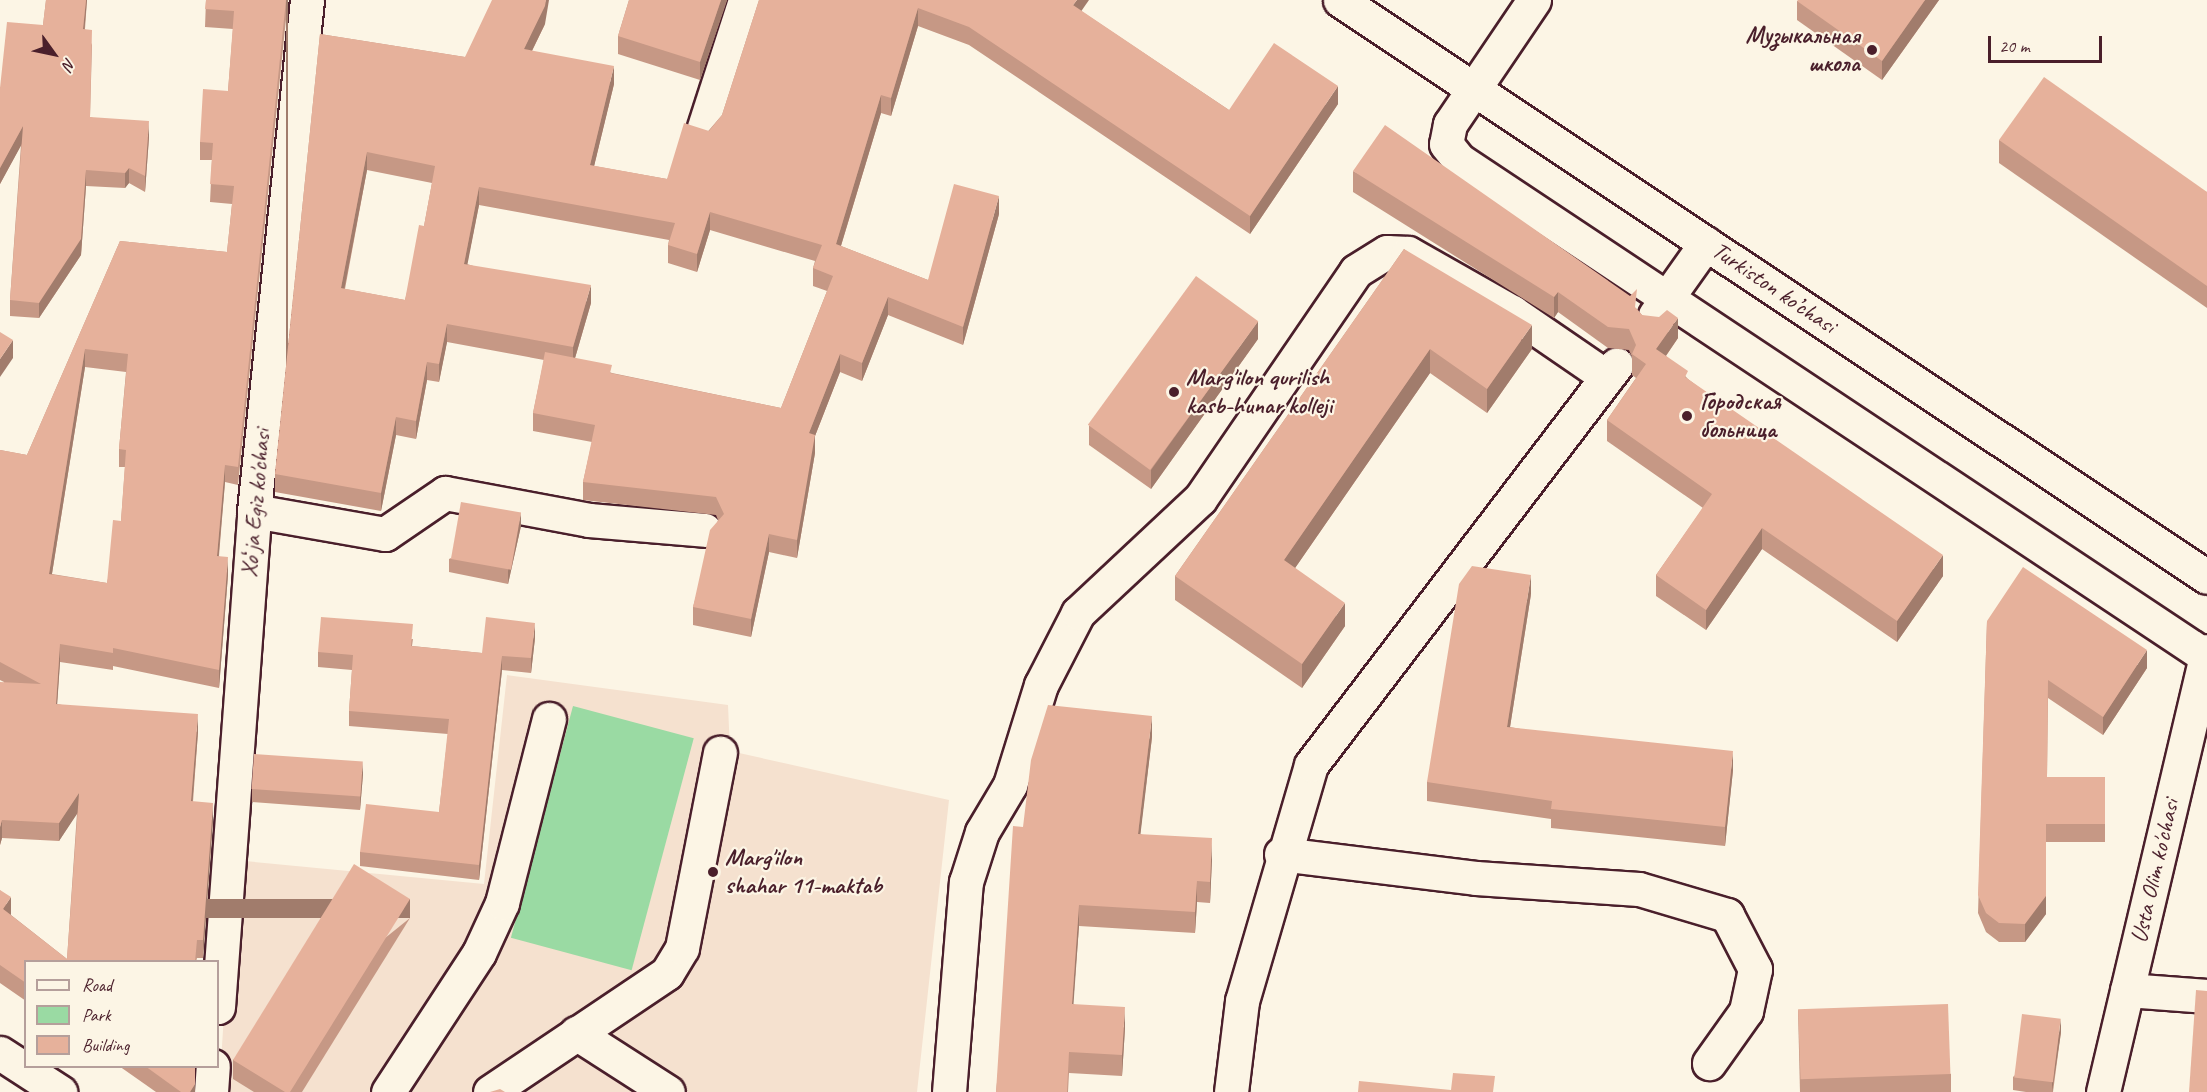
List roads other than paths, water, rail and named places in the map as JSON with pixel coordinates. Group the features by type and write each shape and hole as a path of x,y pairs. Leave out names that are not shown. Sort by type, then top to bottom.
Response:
{"street":[{"name":"Xoʻja Egiz ko'chasi","path":"219,993 254,511 307,0"},
{"path":"704,127 745,0"},
{"name":"Turkiston ko’chasi","path":"1340,0 2207,577"},
{"path":"1534,0 1450,124 1446,144 1459,160 1660,309 2206,655"},
{"path":"1660,309 1706,243"},
{"path":"949,1092 966,882 982,832 1010,785 1041,685 1078,613 1200,499 1356,271 1387,252 1408,253 1612,370 1311,765 1281,854 1242,1001 1231,1092"},
{"path":"254,511 385,534 445,493 589,520 705,530"},
{"name":"Usta Olim ko'chasi","path":"2103,1092 2206,655"},
{"path":"388,1092 479,953 502,903 549,719"},
{"path":"490,1092 667,973 682,948 720,753"},
{"path":"1281,854 1476,878 1639,889 1727,915 1755,969 1746,1011 1709,1063"},
{"path":"2127,990 2207,996"},
{"path":"576,1033 668,1092"},
{"path":"0,1053 60,1092"},
{"path":"211,1092 213,1068"}],"place":[{"name":"Музыкальная школа","path":"1872,50"},
{"name":"Marg'ilon qurilish kasb-hunar kolleji","path":"1174,392"},
{"name":"Городская больница","path":"1687,416"},
{"name":"Marg'ilon shahar 11-maktab","path":"713,872"}]}
